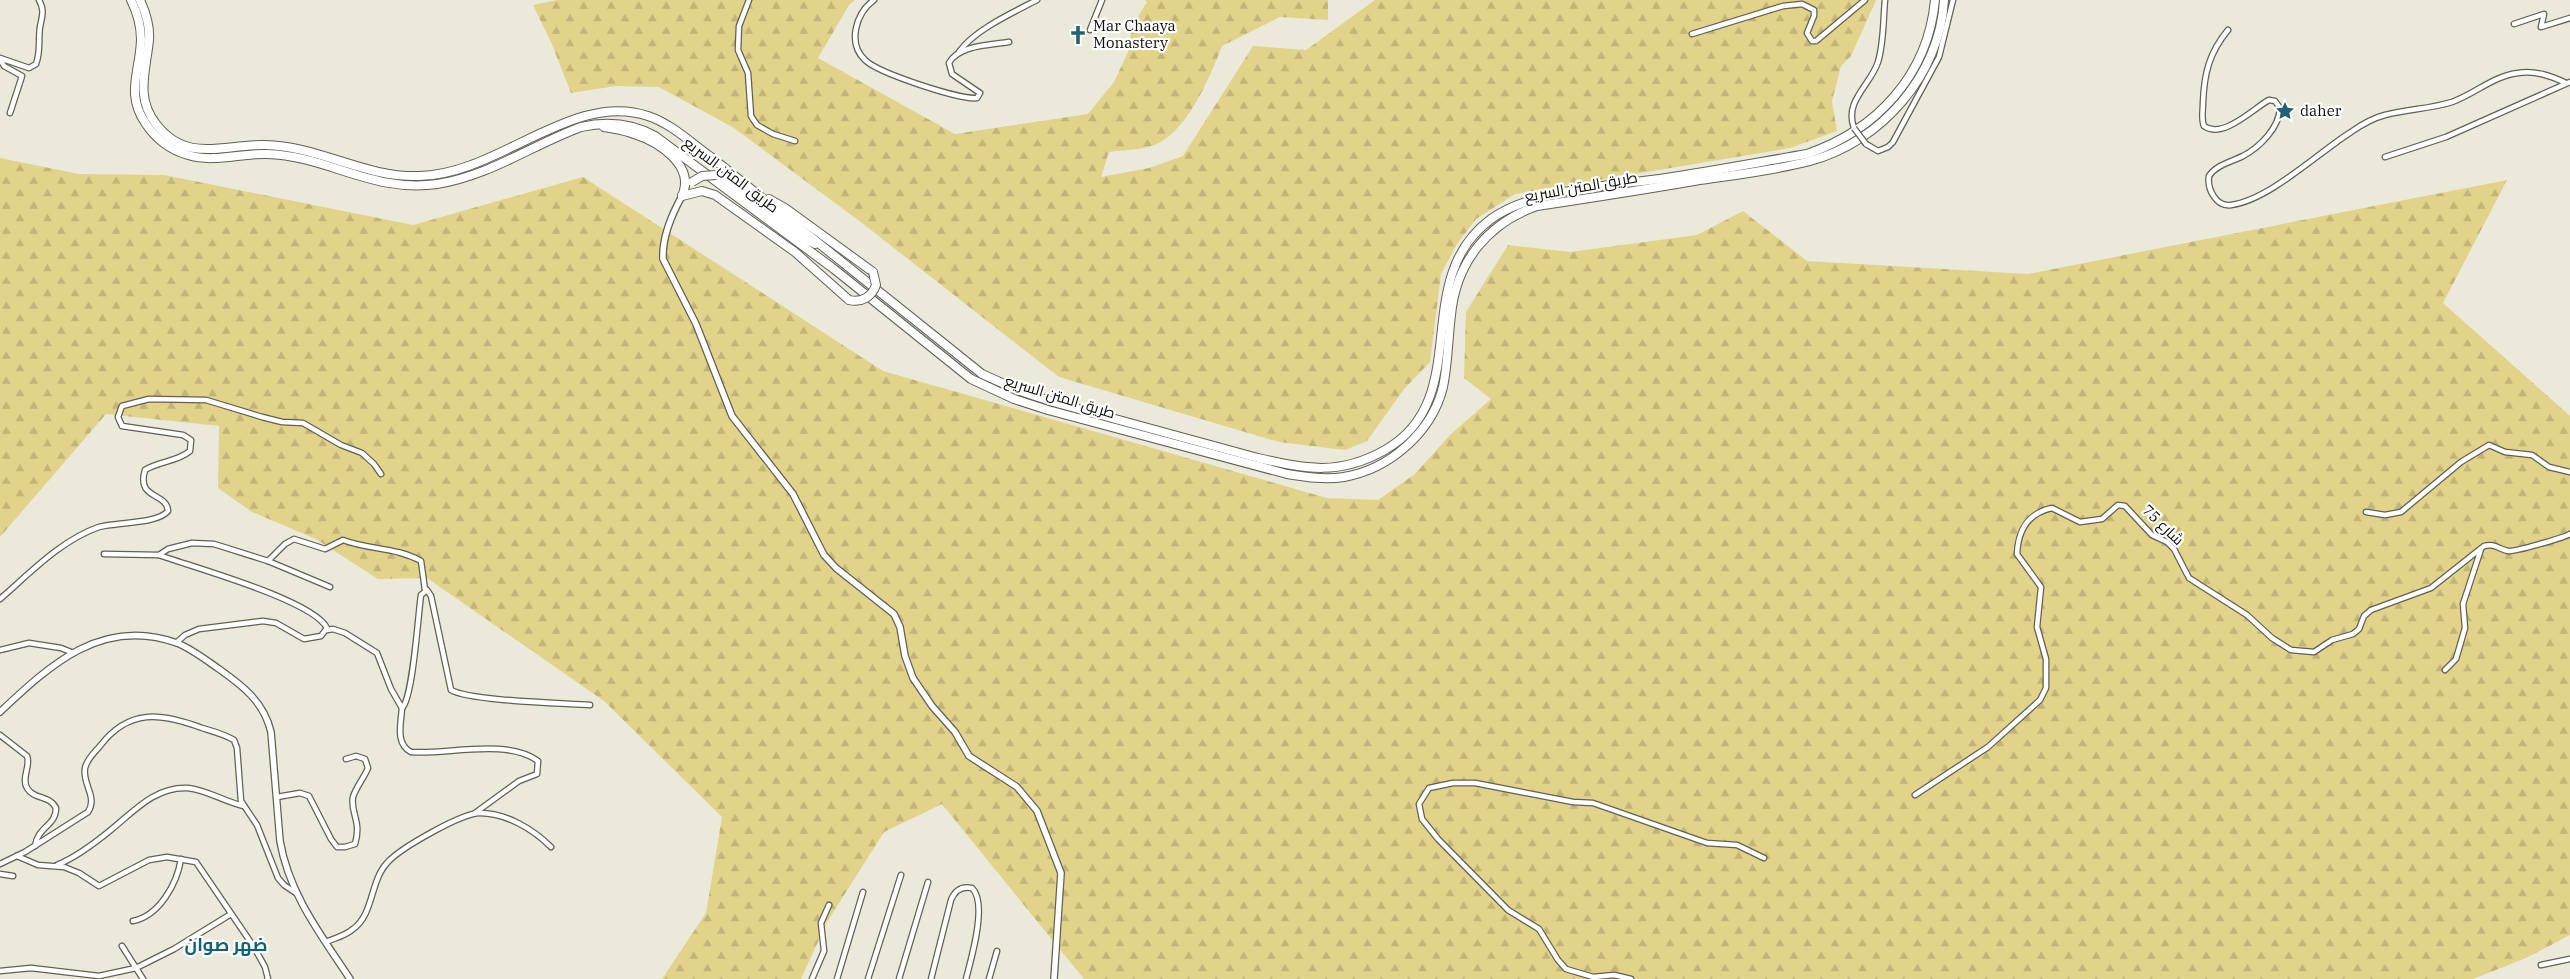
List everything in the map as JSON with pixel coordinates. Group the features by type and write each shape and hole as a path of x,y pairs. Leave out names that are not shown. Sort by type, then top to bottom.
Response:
{"highway":[{"name":"طريق المتن السريع","path":"131,0 138,20 141,39 134,87 140,114 150,130 163,142 190,156 209,159 250,154 286,155 317,162 371,181 423,185 476,174 556,136 594,124 630,126 655,136 834,269 971,379 1014,400 1068,416 1287,474 1321,478 1346,476 1371,468 1396,454 1420,432 1434,411 1446,374 1451,313 1457,284 1476,248 1499,225 1519,213 1538,206 1768,170 1810,161 1853,142 1871,131 1888,116 1916,84 1934,46 1941,24 1944,0"},
{"name":"طريق المتن السريع","path":"140,0 148,31 142,85 146,108 161,130 176,142 187,147 208,150 264,144 285,146 316,152 370,171 397,176 425,176 470,167 583,116 622,111 648,116 672,128 982,374 1003,384 1053,402 1258,458 1310,468 1341,468 1372,457 1389,448 1406,434 1419,418 1433,392 1437,376 1443,306 1454,266 1461,252 1488,222 1510,208 1545,196 1807,154 1832,144 1867,124 1905,85 1926,46 1936,0"},
{"path":"594,124 635,134 663,150 682,166 689,184"},
{"path":"682,196 689,184 705,175 716,174 734,185 801,237 810,243 820,245"},
{"path":"682,196 702,191 710,192 795,252 849,300 858,301 868,297 876,285 873,272 785,208 760,196"},
{"path":"795,252 804,253 828,268 834,269"}],"main road":[{"path":"682,196 671,217 663,250 663,259 696,324 732,416 793,494 828,560 888,607 896,617 913,678 932,706 955,732 969,756 1017,787 1037,811 1058,861 1062,880 1054,979"},
{"path":"0,712 39,675 71,652 101,641 125,637 145,637 176,643 230,676 259,703 271,732 281,848 296,893 310,920 350,979"}],"street":[{"path":"0,59 29,68 36,64 44,13 39,0"},
{"path":"749,0 739,26 738,50 741,62 748,73 751,116 757,125 773,134 795,141"},
{"path":"874,0 863,11 855,32 860,54 872,66 924,85 968,98 977,98 980,93 957,78 949,69 952,58 970,40 991,25 1037,0"},
{"path":"1090,30 1102,0"},
{"path":"1692,34 1762,12 1802,4 1814,10 1814,16 1807,33 1812,41 1816,41 1866,0"},
{"path":"1885,0 1881,49 1878,62 1869,80 1852,105 1851,116 1854,128 1866,144 1878,151 1888,148 1893,142 1940,57 1953,0"},
{"path":"2514,24 2544,14 2541,27 2570,18"},
{"path":"2228,30 2211,54 2208,64 2203,90 2204,126 2213,129 2239,122 2269,100 2277,102 2280,111 2270,133 2257,147 2220,166 2209,176 2209,188 2219,202 2227,205 2241,202 2282,182 2350,133 2383,115 2452,102 2500,77 2516,73 2534,73 2568,82"},
{"path":"958,53 1009,42"},
{"path":"0,59 4,66 22,76 10,113"},
{"path":"2385,157 2446,136 2568,82"},
{"path":"0,600 46,559 88,532 111,524 159,518 168,511 167,505 144,488 142,479 145,470 155,464 184,456 190,451 192,440 183,435 122,426 118,421 118,412 122,406 127,404 149,399 206,400 282,422 303,422 340,445 362,453 374,464 380,474"},
{"path":"2366,512 2385,514 2401,512 2461,462 2489,445 2499,451 2532,455 2548,467 2570,472"},
{"name":"شارع 75","path":"1915,795 1988,747 2040,700 2046,688 2046,659 2037,627 2041,587 2017,554 2018,539 2028,520 2041,510 2052,508 2080,522 2102,519 2118,505 2125,506 2152,535 2167,542 2174,549 2189,578 2247,615 2282,646 2306,653 2318,651 2332,640 2353,634 2368,612 2431,588 2481,549"},
{"path":"2445,670 2456,659 2465,628 2463,604 2481,549 2488,545 2510,551 2556,541 2570,534"},
{"path":"268,561 285,544 294,540 325,549 343,540 357,546 407,554 421,561 425,590 432,596 451,690 461,694 492,698 590,705"},
{"path":"159,555 168,549 199,542 214,544 268,561 330,587"},
{"path":"104,554 159,555 289,601 325,624 327,630"},
{"path":"326,942 355,928 367,909 378,876 396,854 439,829 475,814 519,781 537,774 538,761 532,757 507,751 479,749 411,752 405,749 401,742 402,708 408,698 421,594 425,590"},
{"path":"176,643 191,632 245,622 263,621 276,623 304,639 316,638 327,630 333,629 345,633 378,653 388,684 402,708"},
{"path":"0,650 29,643 61,648 71,652"},
{"path":"0,864 35,846 88,812 92,802 85,773 87,763 114,729 126,721 138,717 158,717 187,722 234,740 237,748 239,787 244,806 257,825 278,878 284,885 296,893"},
{"path":"0,735 27,756 26,784 28,789 32,794 49,799 56,808 54,819 36,836 35,846"},
{"path":"277,797 300,793 309,796 337,847 345,848 355,844 358,827 353,808 353,796 368,768 365,759 361,757 346,759"},
{"path":"1631,979 1614,975 1593,977 1566,969 1558,960 1539,929 1508,910 1438,839 1422,819 1419,804 1429,788 1453,783 1475,783 1573,802 1593,803 1707,843 1736,845 1764,858"},
{"path":"55,865 75,856 103,837 147,799 170,790 181,788 196,790 227,802 244,806"},
{"path":"475,814 503,817 530,830 550,847"},
{"path":"17,856 38,865 55,865 80,874 99,886 149,860 167,856 198,863 265,967 268,979"},
{"path":"133,921 148,916 170,890 179,871 181,859"},
{"path":"0,874 13,876"},
{"path":"868,979 901,875"},
{"path":"899,979 928,882"},
{"path":"931,979 951,900 958,890 966,887 972,888 979,900 966,979"},
{"path":"837,979 863,892"},
{"path":"812,979 824,951 821,923 829,905"},
{"path":"0,971 31,968 99,976 136,968 174,949 231,914"},
{"path":"122,946 142,979"},
{"path":"989,979 997,951"},
{"path":"2541,965 2570,959"}],"green space":[{"path":"557,0 855,0 849,5 818,58 955,134 1088,114 1114,82 1128,52 1132,26 1147,2 1145,0 1328,0 1328,20 1280,17 1222,46 1197,100 1170,136 1154,145 1109,152 1101,177 1149,168 1183,156 1253,46 1306,50 1375,0 1876,0 1851,56 1841,66 1832,101 1837,131 1790,148 1515,194 1476,219 1457,244 1441,274 1430,362 1404,389 1367,441 1345,450 1279,442 1059,377 862,223 734,128 659,87 616,86 571,93 551,42 533,5"},
{"path":"0,158 79,174 164,175 413,225 583,177 883,371 1327,498 1378,500 1415,474 1450,435 1491,399 1464,378 1466,312 1508,245 1570,252 1697,235 1743,211 1807,261 2028,274 2507,180 2443,303 2570,416 2570,935 2526,958 2473,979 1084,979 942,804 884,832 827,922 801,979 662,979 706,913 722,817 604,701 427,578 378,579 316,539 252,512 218,488 219,426 106,414 0,537"}],"place":[{"name":"Mar Chaaya Monastery","path":"1078,35"},
{"name":"daher","path":"2285,111"}],"district":[{"name":"ضهر صوان","path":"226,945"}]}
